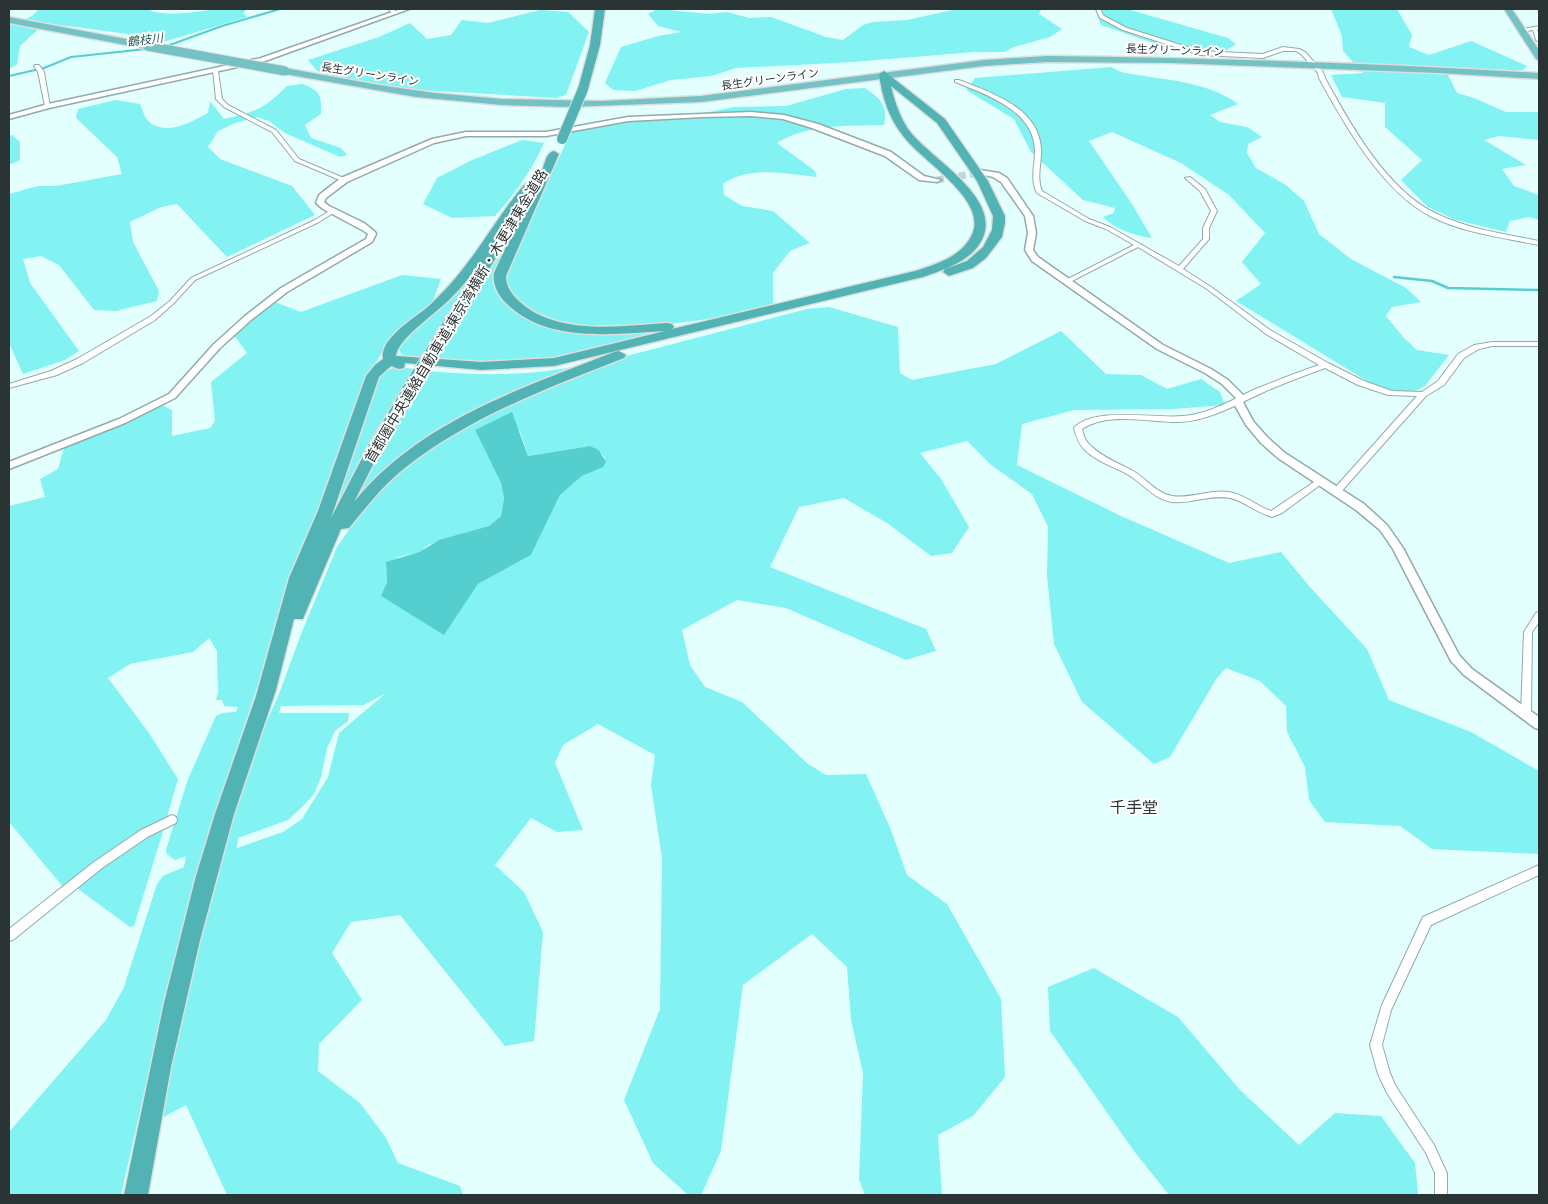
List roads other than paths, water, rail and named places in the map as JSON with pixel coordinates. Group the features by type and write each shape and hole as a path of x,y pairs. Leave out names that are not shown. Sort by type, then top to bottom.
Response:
{"highway":[{"name":"首都圏中央連絡自動車道;東京湾横断・木更津東金道路","path":"136,1195 148,1128 172,1018 201,894 224,810 308,584 361,472 408,391 539,180 562,139 583,89 595,45 600,9"},
{"path":"1508,9 1539,57"},
{"name":"長生グリーンライン","path":"9,20 286,72 433,96 561,105 700,99 884,74 984,63 1047,59 1171,60 1449,70 1539,76"},
{"path":"264,699 297,578 326,511 373,376 382,364 405,359 481,366 554,362 868,287 942,266 962,256 981,234 983,221 979,210 969,196 900,126 885,85 884,74"},
{"path":"539,180 528,186 452,290 394,342 388,352 389,358 392,361 396,364 412,366 483,372 550,370 940,275 970,264 983,254 992,243 999,227 999,217 990,194 941,120 907,95 884,74"},
{"path":"554,154 529,206 500,277 505,294 516,308 537,320 567,328 611,330 671,327 723,321"},
{"path":"308,584 332,541 355,509 384,477 418,449 446,430 476,416 628,351"}],"street":[{"path":"9,117 48,106 282,54 393,11 406,9"},
{"path":"1098,9 1102,17 1125,29 1200,53 1251,56 1270,54 1290,48 1303,52 1316,66 1359,143 1379,170 1412,202 1434,216 1451,222 1539,243"},
{"path":"1521,30 1537,29 1539,40"},
{"path":"37,66 41,72 48,106"},
{"path":"215,70 219,99 226,106 274,131 297,160 344,180"},
{"path":"958,81 1010,106 1029,121 1038,144 1036,186 1039,192 1087,220 1108,228 1138,245 1209,288 1268,332 1325,365 1361,383 1391,393 1403,395 1423,394"},
{"path":"9,466 122,422 160,404 172,396 217,346 248,318 284,290 369,240 372,234 367,229 331,212 320,203 322,197 344,180 432,141 466,134 546,134 628,119 751,114 784,117 815,126 888,154 922,178 937,180"},
{"path":"982,172 996,175 1004,180 1029,216 1032,233 1029,250 1044,266 1160,347 1208,371 1225,382 1240,401 1244,415 1267,444 1284,459 1364,511 1386,530 1455,658 1468,672 1539,724"},
{"path":"1179,270 1206,239 1206,228 1214,211 1202,190 1188,178"},
{"path":"9,386 54,373 80,361 153,318 172,302 193,279 316,221 331,212"},
{"path":"1068,281 1138,245"},
{"path":"1336,492 1423,394 1441,383 1461,356 1477,347 1492,344 1539,344"},
{"path":"1320,482 1272,514 1231,495 1178,499 1164,497 1136,476 1087,448 1078,434 1078,428 1083,423 1092,420 1119,417 1143,420 1184,419 1201,416 1240,401 1259,390 1325,365"},
{"path":"1526,714 1528,632 1539,615"},
{"path":"9,936 98,865 145,832 172,820"},
{"path":"1441,1195 1441,1173 1430,1149 1391,1090 1384,1074 1376,1046 1386,1009 1427,921 1539,870"}],"waterway":[{"name":"鶴枝川","path":"167,46 222,26 280,9"},
{"name":"鶴枝川","path":"9,76 44,68 71,57 146,49"},
{"path":"1394,277 1432,281 1448,288 1539,290"}],"tunnel":[{"path":"937,180 983,172"}],"district":[{"name":"千手堂","path":"1134,807"}]}
